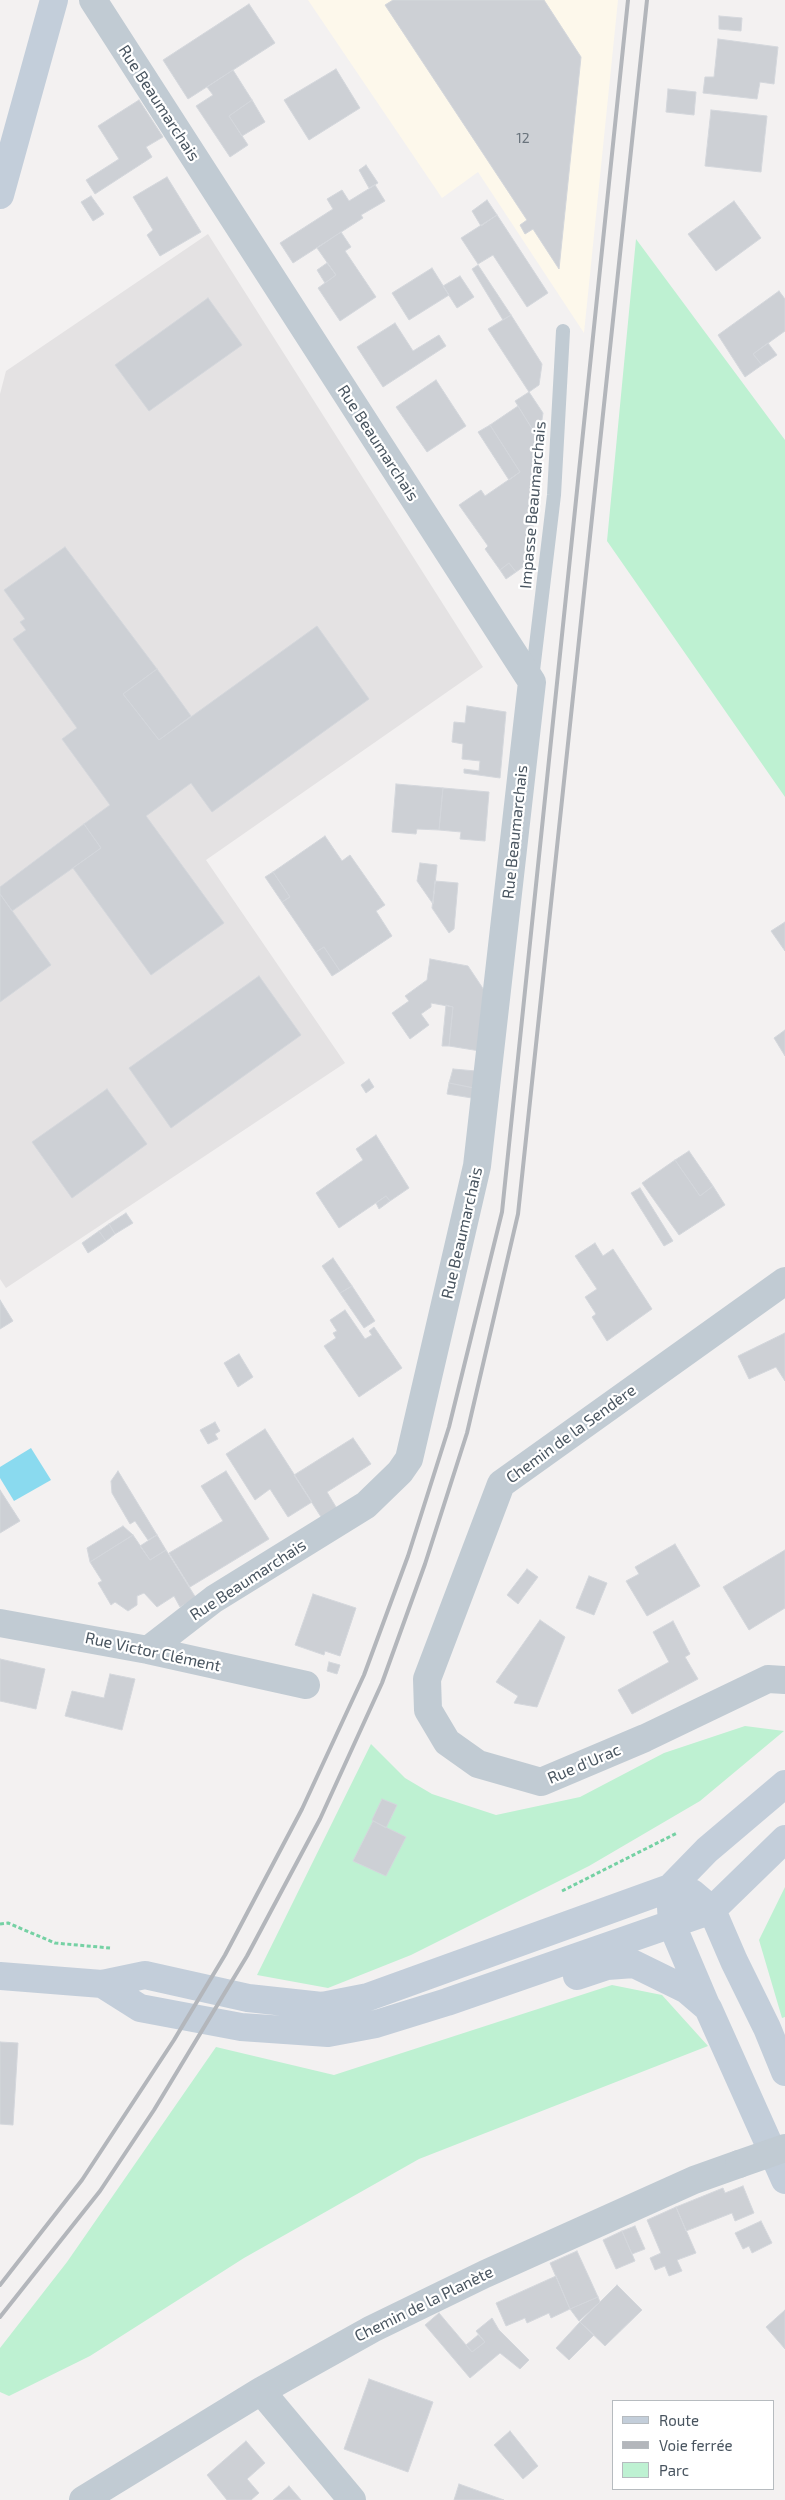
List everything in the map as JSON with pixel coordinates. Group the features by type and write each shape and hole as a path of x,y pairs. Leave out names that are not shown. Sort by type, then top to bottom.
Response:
{"main road":[{"path":"0,195 54,0"},
{"path":"0,1976 102,1984 145,1975 248,1998 322,2006 368,1997 670,1888 707,1850 785,1784"},
{"path":"102,1984 140,2008 241,2027 328,2033 376,2024 447,2002 712,1910 785,1840"},
{"path":"670,1888 692,1893 712,1910 734,1961 767,2028 785,2072"},
{"path":"670,1888 672,1925 785,2180"},
{"path":"447,2002 490,2003 607,1966 634,1964 687,1990 708,2008"}],"street":[{"name":"Rue Beaumarchais","path":"93,0 532,682 478,1166 409,1459 400,1472 366,1505 214,1599 148,1650"},
{"name":"Chemin de la Sendère","path":"427,1679 501,1484 785,1281"},
{"name":"Rue Victor Clément","path":"0,1623 148,1650 306,1685"},
{"name":"Rue d'Urac","path":"427,1679 428,1710 447,1742 478,1764 541,1782 645,1738 768,1680 785,1680"},
{"name":"Chemin de la Planète","path":"83,2500 261,2391 372,2329 485,2274 694,2180 785,2148"},
{"path":"261,2391 352,2500"}],"lane":[{"name":"Impasse Beaumarchais","path":"532,682 554,495 563,331"}],"path":[{"path":"560,1892 657,1841 680,1832 707,1850"},
{"path":"0,1924 8,1923 54,1943 111,1948"}],"shaded area":[{"path":"308,0 618,0 584,333 478,172 442,198"},
{"path":"208,234 483,667 206,860 345,1063 6,1288 0,1279 0,394 6,371"}],"green space":[{"path":"636,239 785,440 785,797 607,541"},
{"path":"745,1726 784,1731 700,1801 589,1866 411,1955 328,1988 257,1975 371,1744 405,1778 432,1794 496,1815 580,1797 664,1753"},
{"path":"785,1887 785,2017 782,2018 759,1940"},
{"path":"612,1985 662,1995 708,2046 419,2159 244,2258 90,2356 9,2396 0,2392 0,2348 67,2262 216,2047 334,2075"}],"water":[{"path":"31,1448 51,1480 14,1501 0,1478 0,1467"}],"building":[{"path":"393,0 544,0 581,57 559,269 533,229 525,234 520,225 527,220 385,5"},
{"path":"249,4 275,43 188,99 163,60"},
{"path":"719,16 742,18 741,31 719,29"},
{"path":"718,39 778,47 774,84 760,82 757,99 703,93 705,77 714,77"},
{"path":"336,69 360,108 309,140 284,100"},
{"path":"233,70 252,100 229,116 248,145 230,157 196,106 213,95 207,87"},
{"path":"668,89 696,92 694,115 666,112"},
{"path":"139,100 163,137 146,147 152,157 95,194 86,180 119,159 98,126"},
{"path":"252,100 265,122 242,136 229,116"},
{"path":"711,110 767,116 761,172 705,166"},
{"path":"366,165 378,183 369,188 359,170"},
{"path":"167,177 201,232 160,256 147,235 153,230 133,197"},
{"path":"375,185 385,201 361,215 363,218 293,263 280,243 333,209 327,199 342,190 349,201"},
{"path":"91,196 104,214 93,221 81,202"},
{"path":"487,200 497,215 481,226 472,211"},
{"path":"734,201 761,238 716,271 688,234"},
{"path":"497,215 548,293 527,307 493,255 478,264 461,238"},
{"path":"341,232 351,247 345,251 376,297 340,321 318,288 336,275 317,248"},
{"path":"327,263 336,275 325,283 317,270"},
{"path":"478,265 511,315 503,320 472,269"},
{"path":"432,268 449,295 409,320 392,293"},
{"path":"460,276 474,297 457,308 443,286"},
{"path":"779,291 785,299 785,331 753,354 762,365 745,377 718,335"},
{"path":"208,298 242,345 149,411 115,365"},
{"path":"511,315 542,364 539,385 529,392 488,329"},
{"path":"395,323 413,351 439,335 446,346 383,387 357,347"},
{"path":"768,343 777,355 762,365 753,354"},
{"path":"436,380 466,426 427,452 396,407"},
{"path":"529,392 543,413 539,440 515,401"},
{"path":"518,406 539,440 535,443 533,479 537,478 530,562 516,572 509,563 500,570 485,549 488,546 459,505 481,490 485,496 520,472 490,425"},
{"path":"490,425 520,472 509,480 478,432"},
{"path":"65,547 157,669 123,694 159,740 317,626 369,699 212,812 191,783 146,816 224,923 151,975 73,868 101,848 84,824 110,805 62,739 77,728 13,639 26,630 20,622 25,619 4,590"},
{"path":"509,563 516,572 506,579 500,570"},
{"path":"157,669 191,716 159,740 123,694"},
{"path":"467,706 506,712 500,778 464,773 464,769 479,771 480,761 462,759 463,744 452,742 454,722 465,723"},
{"path":"396,784 443,788 439,830 417,829 416,834 392,832"},
{"path":"443,788 489,792 485,841 460,839 461,832 439,830"},
{"path":"84,824 101,848 12,911 0,894 0,887"},
{"path":"325,836 342,861 350,855 385,905 376,911 392,936 340,971 324,947 316,952 282,902 290,897 273,872"},
{"path":"420,863 437,865 433,904 417,881"},
{"path":"273,872 290,897 282,902 265,877"},
{"path":"435,881 458,883 454,929 449,933 432,908"},
{"path":"0,894 51,965 0,1002"},
{"path":"785,922 785,951 771,931"},
{"path":"324,947 340,971 332,976 316,952"},
{"path":"430,959 468,966 486,993 480,1051 449,1046 453,1007 431,1003 431,1007 421,1014 429,1025 410,1039 392,1013 409,1001 405,996 427,980"},
{"path":"259,976 301,1035 171,1128 129,1068"},
{"path":"446,1005 453,1007 449,1046 442,1046"},
{"path":"785,1030 785,1056 774,1038"},
{"path":"453,1069 476,1071 474,1088 449,1083"},
{"path":"369,1079 374,1087 366,1093 361,1085"},
{"path":"449,1083 474,1088 472,1098 447,1094"},
{"path":"107,1089 147,1144 72,1198 32,1142"},
{"path":"376,1135 409,1188 390,1201 386,1196 339,1228 316,1193 363,1160 356,1149"},
{"path":"689,1151 713,1186 700,1196 675,1160"},
{"path":"675,1160 700,1196 713,1186 725,1205 679,1235 642,1183"},
{"path":"640,1188 673,1241 664,1246 631,1193"},
{"path":"386,1196 390,1201 379,1209 376,1203"},
{"path":"126,1213 133,1223 115,1234 109,1224"},
{"path":"109,1224 115,1234 106,1241 99,1231"},
{"path":"99,1231 106,1241 88,1253 82,1243"},
{"path":"595,1243 603,1256 613,1249 652,1309 607,1341 592,1317 596,1314 585,1297 597,1289 575,1256"},
{"path":"333,1258 352,1286 340,1293 322,1266"},
{"path":"352,1286 375,1321 364,1328 340,1293"},
{"path":"0,1300 13,1321 0,1329"},
{"path":"345,1310 365,1339 372,1335 369,1331 374,1327 402,1368 359,1397 324,1346 336,1338 333,1333 337,1331 330,1320"},
{"path":"785,1333 785,1381 776,1367 749,1379 738,1356"},
{"path":"239,1354 253,1377 238,1387 224,1363"},
{"path":"215,1422 220,1431 215,1434 218,1439 208,1444 200,1430"},
{"path":"265,1429 312,1502 288,1517 270,1489 255,1500 226,1454"},
{"path":"353,1438 371,1464 327,1492 339,1512 323,1520 294,1475"},
{"path":"118,1471 157,1535 148,1540 135,1521 130,1524 112,1493 111,1481"},
{"path":"226,1471 269,1539 190,1587 169,1553 223,1521 201,1486"},
{"path":"0,1490 20,1521 0,1533"},
{"path":"123,1526 133,1535 90,1562 87,1548"},
{"path":"133,1535 150,1560 166,1550 196,1598 180,1607 174,1596 157,1607 144,1593 137,1596 137,1605 128,1611 115,1602 111,1605 98,1583 102,1581 90,1562"},
{"path":"157,1535 166,1550 150,1560 140,1546"},
{"path":"675,1544 700,1586 647,1616 626,1581 639,1574 635,1567"},
{"path":"785,1550 785,1608 749,1630 723,1587"},
{"path":"527,1569 538,1577 518,1604 507,1595"},
{"path":"589,1576 607,1583 594,1615 576,1608"},
{"path":"313,1594 356,1608 340,1656 325,1651 324,1655 295,1645"},
{"path":"540,1620 565,1637 537,1707 514,1703 518,1696 496,1682"},
{"path":"673,1621 690,1654 685,1657 698,1679 632,1714 618,1690 669,1662 653,1632"},
{"path":"0,1659 45,1669 36,1709 0,1701"},
{"path":"329,1662 340,1665 337,1674 327,1671"},
{"path":"110,1674 135,1679 122,1730 65,1716 72,1691 104,1698"},
{"path":"382,1799 397,1805 386,1828 372,1820"},
{"path":"373,1821 406,1837 386,1876 353,1861"},
{"path":"0,2042 18,2043 13,2125 0,2124"},
{"path":"743,2186 754,2213 735,2221 732,2213 686,2231 676,2207 723,2188 725,2193"},
{"path":"676,2207 696,2253 677,2260 682,2271 669,2276 665,2266 655,2270 650,2258 661,2253 647,2220"},
{"path":"761,2221 772,2243 752,2253 749,2246 743,2249 735,2233"},
{"path":"635,2226 645,2249 632,2254 622,2231"},
{"path":"622,2231 635,2261 616,2269 603,2240"},
{"path":"577,2251 598,2297 570,2309 550,2263"},
{"path":"556,2276 570,2309 551,2318 549,2313 527,2323 525,2318 506,2326 496,2303"},
{"path":"617,2285 642,2310 605,2346 580,2322"},
{"path":"598,2297 600,2302 579,2321 570,2309"},
{"path":"785,2310 785,2349 766,2327"},
{"path":"439,2313 472,2352 485,2342 476,2331 492,2318 499,2330 529,2360 520,2369 500,2353 470,2378 425,2325"},
{"path":"580,2322 594,2335 569,2360 556,2348"},
{"path":"478,2335 485,2342 472,2352 466,2345"},
{"path":"369,2379 433,2402 408,2472 344,2449"},
{"path":"510,2431 538,2466 523,2479 494,2445"},
{"path":"246,2441 265,2463 247,2479 259,2493 251,2500 227,2500 207,2475"},
{"path":"459,2484 504,2500 454,2500"},
{"path":"289,2486 301,2500 273,2500"}],"railway":[{"path":"0,2285 82,2180 174,2040 225,1955 302,1809 364,1675 408,1556 449,1427 502,1212 628,0"},
{"path":"0,2317 100,2191 154,2110 247,1956 320,1819 382,1683 425,1564 467,1433 518,1214 647,0"}]}
